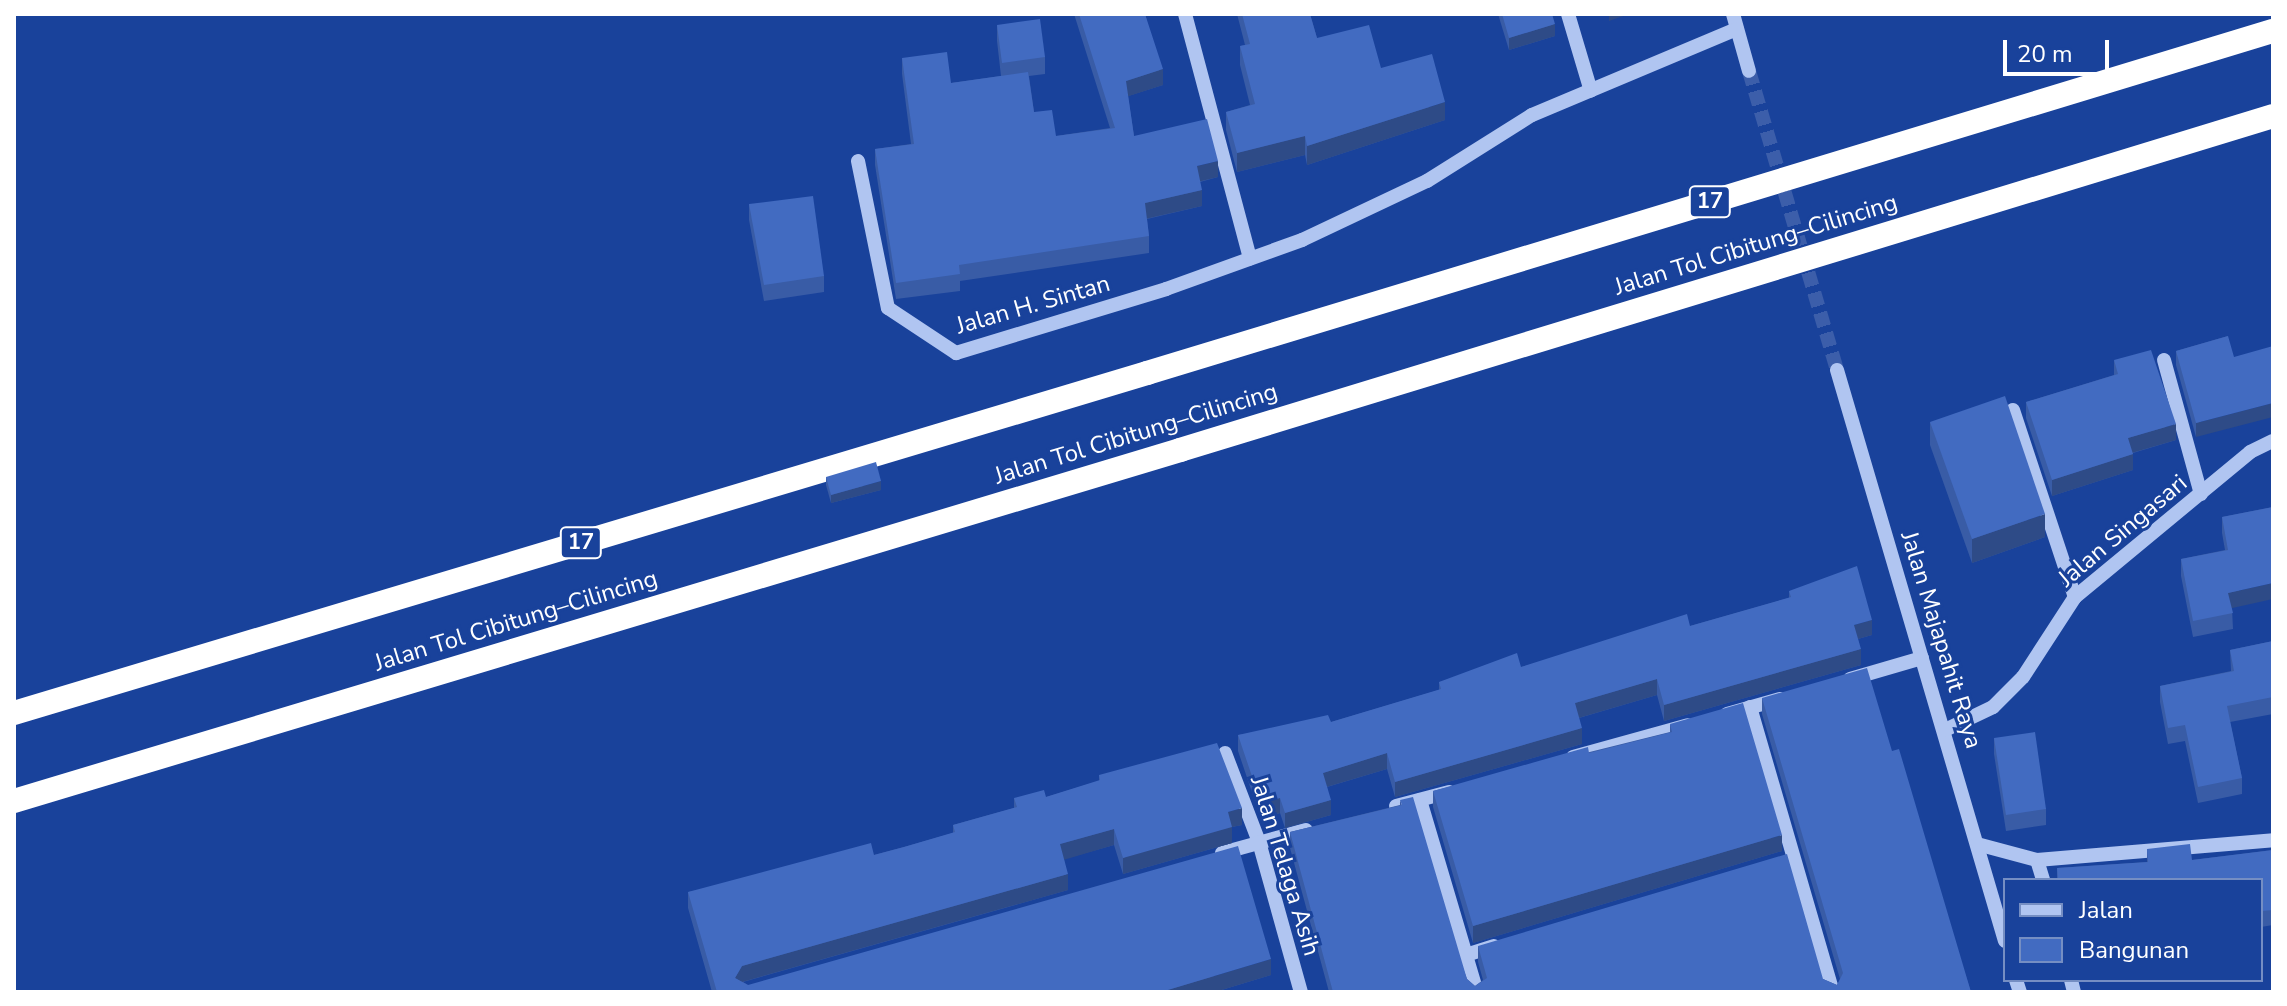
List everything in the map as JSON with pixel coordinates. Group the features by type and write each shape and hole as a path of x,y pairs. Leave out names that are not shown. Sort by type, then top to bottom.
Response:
{"highway":[{"name":"17","path":"14,713 2273,31"},
{"name":"Jalan Tol Cibitung–Cilincing","path":"14,801 1180,450 2273,116"}],"street":[{"path":"1185,14 1250,259"},
{"path":"1568,14 1591,91"},
{"path":"1733,14 1749,71"},
{"name":"Jalan H. Sintan","path":"858,161 888,308 956,353 1250,259 1427,181 1532,115 1737,29"},
{"path":"2164,360 2201,494"},
{"name":"Jalan Majapahit Raya","path":"1837,370 2003,934"},
{"path":"2013,410 2075,597"},
{"name":"Jalan Singasari","path":"1945,730 1993,707 2023,677 2075,597 2250,452 2273,441"},
{"path":"1836,683 1922,658"},
{"path":"1555,762 1793,695"},
{"path":"1750,707 1833,992"},
{"name":"Jalan Telaga Asih","path":"1225,753 1259,842 1301,992"},
{"path":"1376,812 1465,787"},
{"path":"1420,800 1477,992"},
{"path":"1198,860 1317,827"},
{"path":"1977,844 2037,860 2273,840"},
{"path":"1779,862 1794,858"},
{"path":"2037,860 2042,878"},
{"path":"1466,955 1511,942"}],"building":[{"path":"1079,14 1145,14 1163,69 1126,81 1134,136 1207,119 1218,161 1197,166 1202,190 1145,203 1149,236 959,265 960,274 896,283 875,149 914,144 902,58 947,52 951,83 1028,72 1034,112 1052,110 1056,136 1115,128"},
{"path":"1242,14 1310,14 1317,38 1369,25 1381,68 1432,54 1445,102 1307,146 1305,136 1237,153 1226,112 1255,104 1240,46 1250,44"},
{"path":"1502,14 1552,14 1555,24 1509,38"},
{"path":"1040,19 1045,57 1002,63 997,25"},
{"path":"813,196 824,276 764,285 749,204"},
{"path":"2228,336 2234,357 2273,346 2273,403 2196,423 2176,351"},
{"path":"2151,350 2176,424 2128,438 2133,454 2052,480 2026,402 2118,374 2114,360"},
{"path":"2005,396 2045,514 1972,539 1930,422"},
{"path":"876,462 881,481 831,495 826,477"},
{"path":"2273,507 2273,583 2228,593 2233,613 2193,621 2181,559 2228,550 2222,517"},
{"path":"1857,566 1872,620 1854,625 1861,649 1664,705 1657,679 1575,703 1582,728 1395,782 1387,753 1323,773 1331,800 1285,813 1280,798 1261,803 1238,735 1328,715 1331,722 1441,689 1439,682 1517,653 1521,667 1687,614 1690,626 1791,597 1789,591"},
{"path":"2273,641 2273,697 2227,706 2242,778 2198,787 2185,725 2168,728 2160,686 2234,671 2230,650"},
{"path":"1867,668 1892,751 1899,749 1971,992 1333,992 1290,832 1402,805 1400,800 1413,797 1467,979 1475,986 1487,978 1478,946 1787,854 1823,979 1837,985 1843,973 1762,698"},
{"path":"1743,703 1782,835 1473,926 1433,791 1588,747 1589,753 1672,732 1670,724"},
{"path":"2035,732 2046,809 2006,815 1994,738"},
{"path":"1217,743 1242,808 1228,812 1232,827 1123,858 1114,829 1060,844 1068,874 742,966 735,978 748,985 1238,846 1271,959 1161,992 717,992 688,892 871,843 874,855 904,847 955,832 953,825 1017,807 1014,798 1044,790 1046,797 1100,780 1099,775"},
{"path":"2190,844 2192,860 2273,850 2273,910 2263,911 2263,878 2058,878 2057,868 2148,862 2147,849"}],"tunnel":[{"path":"1749,71 1837,370"}]}
